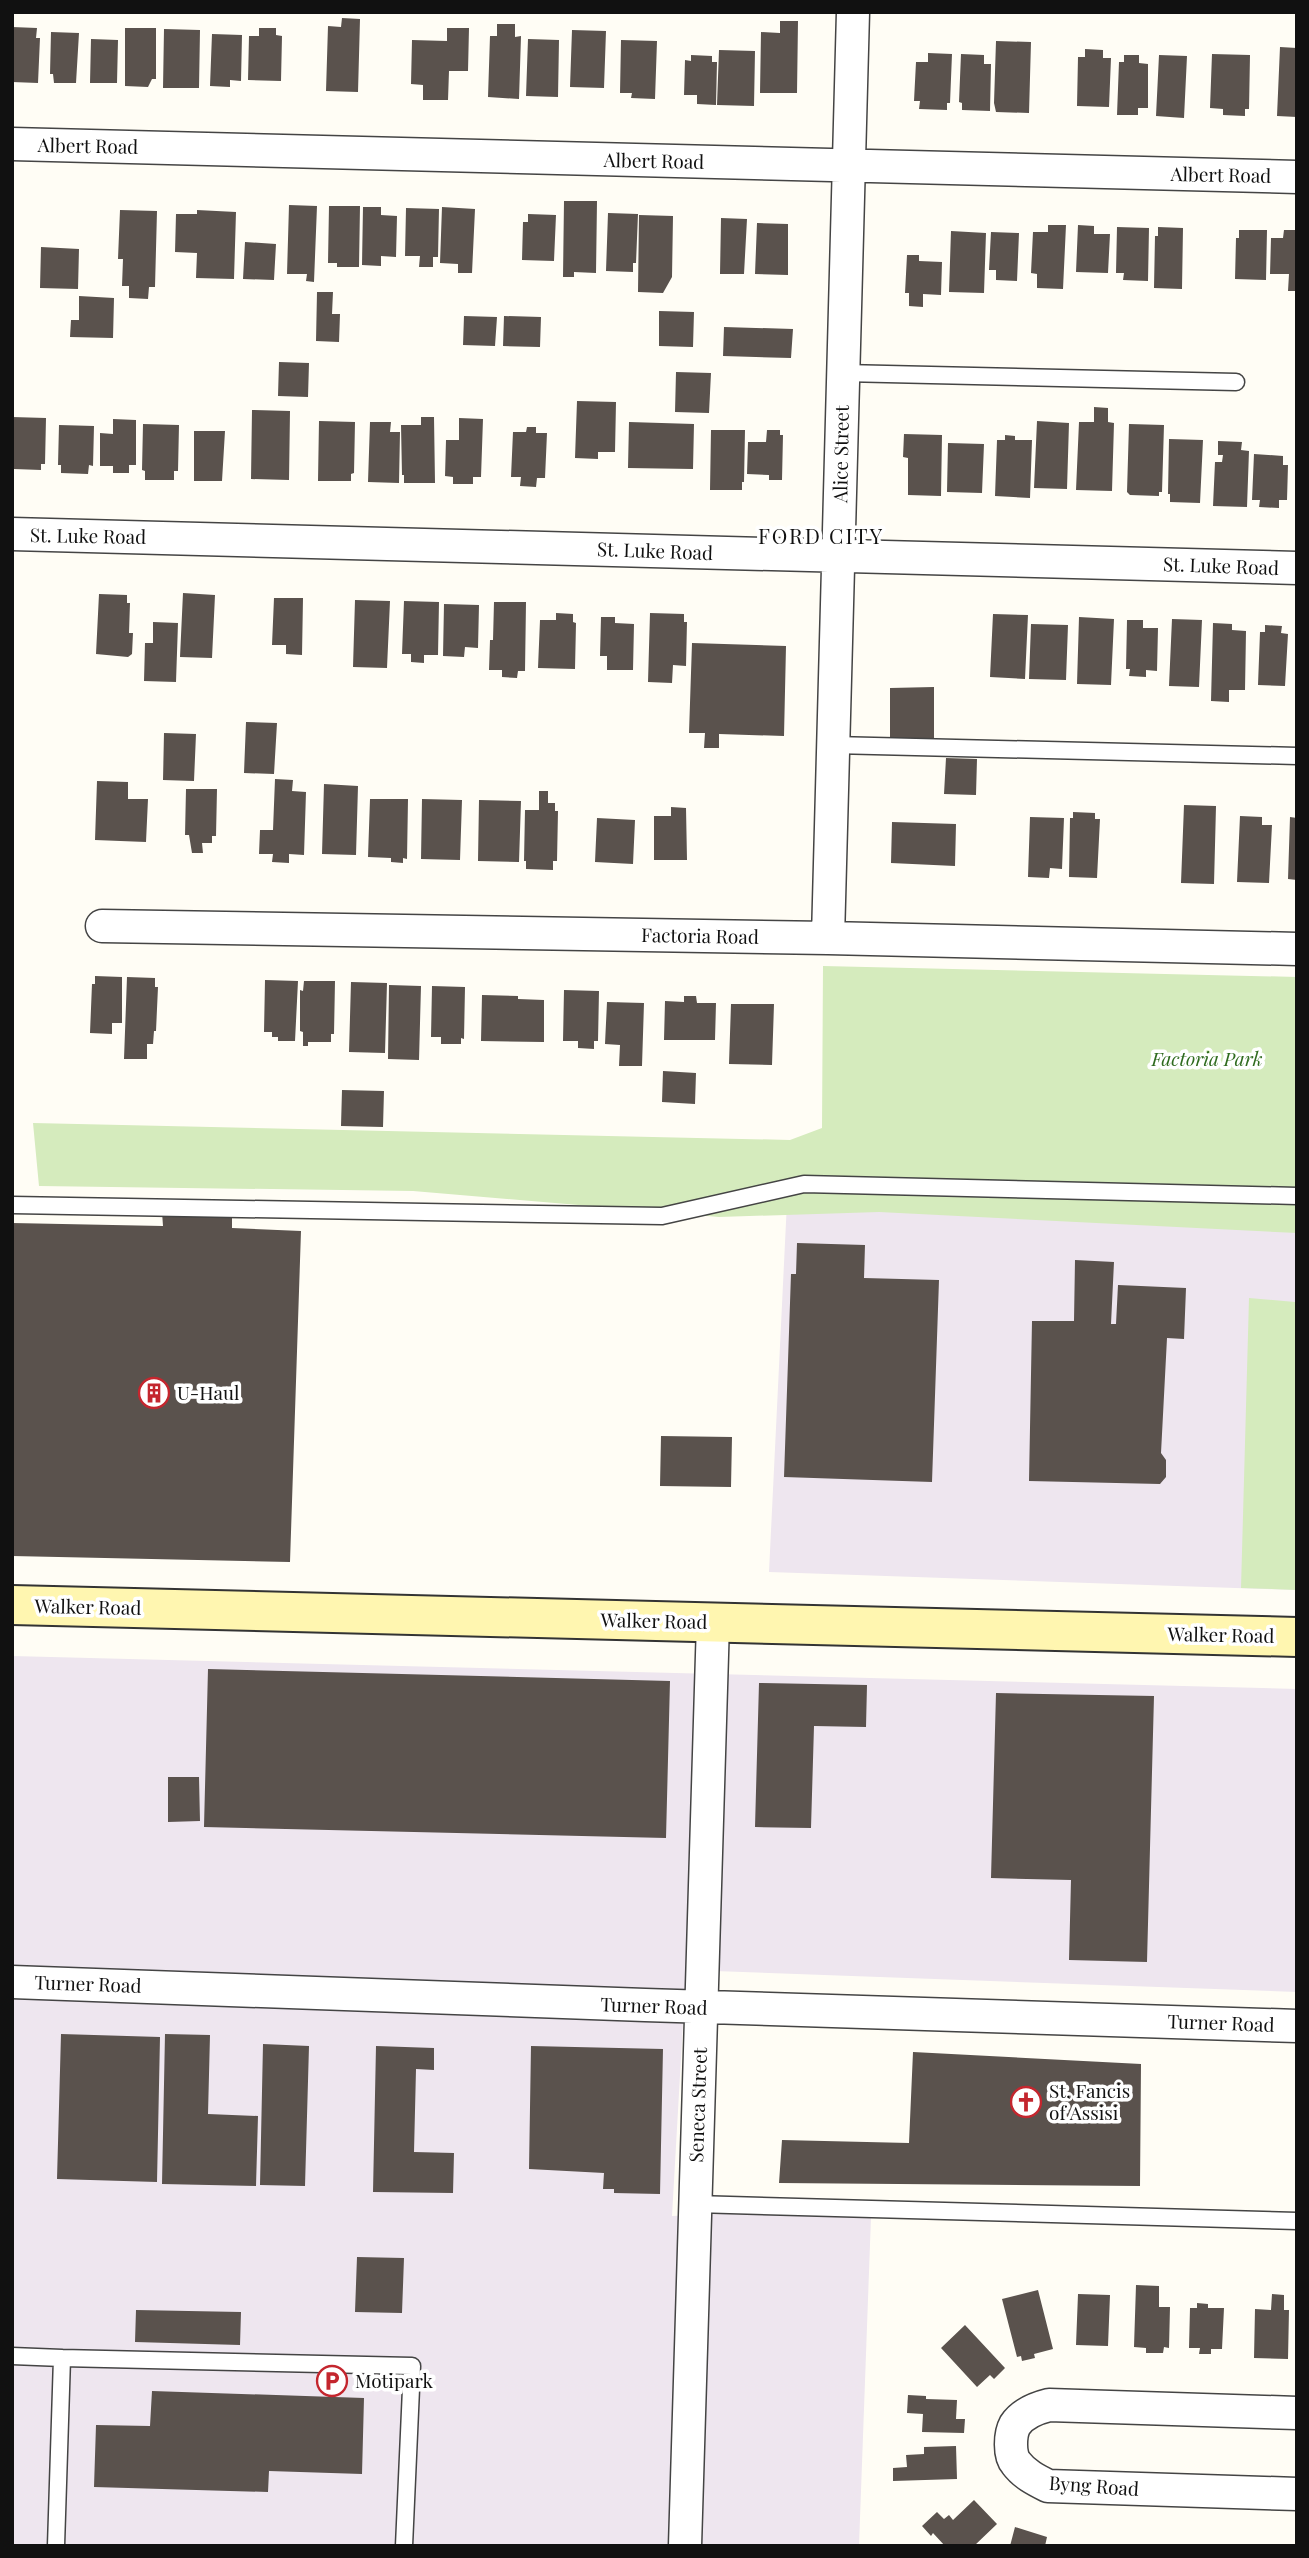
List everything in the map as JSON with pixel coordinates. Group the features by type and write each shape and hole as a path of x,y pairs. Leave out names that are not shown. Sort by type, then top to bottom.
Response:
{"main road":[{"name":"Walker Road","path":"12,1605 1297,1637"}],"street":[{"name":"Alice Street","path":"828,938 853,12"},
{"name":"Albert Road","path":"12,144 1297,177"},
{"name":"St. Luke Road","path":"12,534 1297,568"},
{"name":"Factoria Road","path":"102,926 1297,949"},
{"name":"Seneca Street","path":"685,2546 713,1622"},
{"name":"Turner Road","path":"12,1982 1297,2026"},
{"name":"Byng Road","path":"1297,2413 1049,2405 1034,2409 1015,2425 1011,2444 1014,2461 1027,2475 1048,2486 1297,2494"}],"lane":[{"path":"843,373 1236,382"},
{"path":"833,745 1297,756"},
{"path":"12,1205 662,1216 804,1184 1297,1196"},
{"path":"695,2204 1297,2221"},
{"path":"12,2356 412,2366 404,2546"},
{"path":"56,2546 62,2358"}],"shaded area":[{"path":"790,1140 1297,1146 1297,1590 769,1572"},
{"path":"12,1656 1297,1689 1297,1992 686,1970 672,2216 723,2214 871,2217 859,2546 12,2546"}],"green space":[{"name":"Factoria Park","path":"823,966 1297,977 1297,1233 879,1212 719,1217 413,1191 39,1186 33,1123 790,1140 822,1128"},
{"path":"1297,1288 1297,1590 1241,1588 1249,1298 1295,1302"}],"building":[{"path":"342,18 360,19 358,92 326,91 328,26 341,27"},
{"path":"780,21 798,21 797,93 760,93 761,32 780,33"},
{"path":"497,24 515,24 515,37 521,36 519,99 488,97 490,36 497,36"},
{"path":"12,27 37,28 36,38 40,38 38,83 12,82"},
{"path":"125,28 156,28 156,79 152,79 148,87 125,86"},
{"path":"259,28 276,28 276,35 282,36 281,81 248,80 249,36 259,36"},
{"path":"447,28 469,28 468,71 449,71 448,100 423,100 423,85 411,84 412,40 447,41"},
{"path":"164,29 200,30 199,88 163,88"},
{"path":"572,30 606,31 604,88 570,87"},
{"path":"51,32 79,33 76,83 54,83 53,74 50,74"},
{"path":"212,34 242,35 241,81 230,80 230,87 210,86"},
{"path":"91,39 118,40 117,83 90,83"},
{"path":"528,39 559,40 558,97 526,96"},
{"path":"621,40 657,41 655,99 631,98 632,93 620,93"},
{"path":"996,41 1031,42 1029,113 996,112"},
{"path":"1280,47 1297,48 1297,117 1277,116"},
{"path":"1085,49 1103,50 1103,58 1111,58 1109,107 1077,106 1078,57 1085,57"},
{"path":"719,50 755,51 754,106 717,105"},
{"path":"928,53 952,54 950,103 947,103 947,110 919,109 920,101 914,101 916,62 928,62"},
{"path":"961,54 984,55 984,64 991,64 990,111 962,110 962,103 959,102"},
{"path":"1212,54 1250,55 1249,109 1245,109 1245,116 1223,115 1223,109 1210,108"},
{"path":"691,55 712,56 712,62 717,62 716,105 697,104 697,95 684,95 685,60 691,61"},
{"path":"1124,55 1139,55 1139,63 1148,64 1148,108 1138,108 1138,115 1117,115 1119,62 1124,62"},
{"path":"1159,55 1187,56 1184,118 1156,116"},
{"path":"564,201 597,201 596,273 574,272 574,277 563,277"},
{"path":"289,205 317,206 314,282 306,281 307,274 287,274"},
{"path":"329,206 360,206 359,267 337,267 337,263 328,263"},
{"path":"363,207 381,207 381,215 397,216 396,257 381,256 381,266 362,265"},
{"path":"442,207 475,209 472,273 458,273 458,264 440,263"},
{"path":"406,208 439,209 438,257 433,257 433,267 419,267 420,256 405,256"},
{"path":"120,210 157,211 155,287 149,287 148,299 129,298 129,286 122,286 123,259 118,259"},
{"path":"197,210 236,212 234,279 196,278 197,253 175,252 176,214 197,214"},
{"path":"608,213 638,214 636,263 633,263 633,272 606,271"},
{"path":"528,214 556,215 554,261 522,260 523,222 528,222"},
{"path":"639,215 673,216 672,277 663,293 638,292"},
{"path":"721,218 747,219 744,274 720,274"},
{"path":"757,223 788,224 788,275 755,274"},
{"path":"1048,225 1066,225 1063,289 1037,288 1037,274 1031,273 1033,232 1048,232"},
{"path":"1078,225 1094,226 1094,234 1110,234 1108,273 1076,272"},
{"path":"1117,227 1149,228 1148,281 1123,280 1124,273 1116,273"},
{"path":"1158,227 1183,228 1182,289 1154,288 1155,236 1158,236"},
{"path":"1239,230 1267,230 1266,280 1235,279 1236,238 1239,238"},
{"path":"1284,230 1297,230 1297,291 1288,291 1289,274 1270,274 1271,238 1283,238"},
{"path":"951,231 986,233 984,293 949,292"},
{"path":"991,232 1019,233 1017,281 996,280 996,270 989,270"},
{"path":"245,242 276,244 274,280 243,279"},
{"path":"41,247 79,249 78,289 40,288"},
{"path":"907,255 919,255 919,261 942,262 941,295 923,294 923,307 909,306 909,293 905,293"},
{"path":"317,292 333,292 332,314 340,314 339,342 316,341"},
{"path":"79,296 114,298 113,338 70,337 71,320 79,320"},
{"path":"659,311 694,312 693,347 659,346"},
{"path":"464,316 497,317 495,346 463,345"},
{"path":"504,316 541,317 540,347 503,346"},
{"path":"724,327 793,329 791,358 723,356"},
{"path":"279,362 309,363 308,397 278,396"},
{"path":"676,372 711,373 709,413 675,412"},
{"path":"577,401 616,402 615,452 598,452 598,459 575,458"},
{"path":"1094,407 1108,408 1108,422 1114,423 1112,491 1076,490 1079,422 1094,422"},
{"path":"252,410 290,411 289,480 251,479"},
{"path":"12,417 46,418 45,464 41,464 41,470 14,469"},
{"path":"421,417 434,417 435,483 404,483 401,425 421,425"},
{"path":"459,418 483,419 481,477 473,477 473,484 453,484 453,477 445,476 446,440 459,440"},
{"path":"113,419 136,420 136,465 129,465 129,473 113,473 113,466 100,466 100,433 113,434"},
{"path":"319,421 355,422 354,473 351,474 351,481 318,481"},
{"path":"1037,421 1069,423 1067,489 1034,488"},
{"path":"370,422 391,422 390,432 400,432 399,483 368,482"},
{"path":"629,422 694,424 693,469 628,468"},
{"path":"143,424 179,425 178,471 174,471 174,480 145,480 145,471 142,470"},
{"path":"1129,424 1164,425 1162,492 1159,492 1159,496 1130,495 1127,492"},
{"path":"59,425 94,426 93,466 89,465 88,474 61,473 61,465 58,465"},
{"path":"527,427 536,427 536,433 547,433 545,478 537,478 536,487 520,486 521,477 511,477 513,432 526,432"},
{"path":"711,430 745,430 742,490 710,490"},
{"path":"767,430 780,430 780,435 783,435 782,480 769,480 769,475 747,474 748,442 766,442"},
{"path":"194,431 225,431 222,481 194,481"},
{"path":"904,434 942,435 941,496 908,495 908,458 903,457"},
{"path":"1005,435 1015,436 1015,440 1032,440 1030,498 995,496 997,440 1005,440"},
{"path":"1169,439 1203,440 1200,503 1170,502"},
{"path":"1218,441 1242,442 1241,450 1249,451 1247,507 1213,506 1215,462 1222,462 1223,455 1218,455"},
{"path":"948,443 984,444 982,493 947,492"},
{"path":"1254,454 1283,456 1283,465 1288,465 1287,500 1279,500 1279,508 1259,507 1260,500 1252,500"},
{"path":"183,593 215,595 212,658 180,657"},
{"path":"99,594 127,595 127,603 130,603 129,633 133,633 132,654 128,657 96,654"},
{"path":"274,598 303,598 302,655 286,654 286,645 272,645"},
{"path":"355,600 390,601 387,668 353,667"},
{"path":"404,601 439,602 438,655 424,655 424,663 411,662 411,654 402,654"},
{"path":"494,602 526,602 525,671 518,671 517,678 502,677 502,670 489,670"},
{"path":"444,604 479,605 478,648 465,647 464,657 443,656"},
{"path":"556,613 573,614 573,622 576,623 575,669 538,668 540,620 556,620"},
{"path":"650,613 684,614 684,622 687,622 686,666 673,665 672,683 648,682"},
{"path":"993,614 1028,615 1025,679 990,677"},
{"path":"601,617 615,617 615,623 634,624 633,670 607,670 607,656 600,656"},
{"path":"1079,617 1114,619 1111,685 1077,684"},
{"path":"1172,619 1202,620 1199,687 1169,686"},
{"path":"1127,620 1143,620 1143,628 1158,628 1157,671 1146,670 1146,677 1129,676 1130,669 1126,669"},
{"path":"153,622 178,623 176,682 144,681 145,643 153,643"},
{"path":"1213,623 1232,624 1232,630 1246,631 1245,690 1229,690 1229,702 1211,701"},
{"path":"1031,624 1068,625 1066,680 1029,679"},
{"path":"1265,625 1282,626 1281,633 1288,634 1285,686 1258,685 1260,632 1265,632"},
{"path":"692,643 786,646 784,736 719,734 719,748 704,748 705,733 689,733"},
{"path":"934,687 934,738 890,738 890,688"},
{"path":"246,722 277,723 274,774 244,773"},
{"path":"164,733 196,734 194,781 163,780"},
{"path":"946,758 977,759 976,795 944,794"},
{"path":"275,779 293,780 292,791 306,792 304,855 289,854 289,863 272,862 273,854 259,854 260,830 273,830"},
{"path":"97,781 128,782 128,799 148,799 146,842 95,840"},
{"path":"324,784 358,786 356,855 322,854"},
{"path":"186,789 217,789 216,836 212,836 212,843 202,843 203,853 192,853 189,835 185,835"},
{"path":"539,791 548,791 548,803 555,803 555,811 558,811 557,861 553,861 553,870 526,869 524,861 525,810 539,810"},
{"path":"370,799 408,799 407,859 403,858 403,863 391,862 391,858 368,857"},
{"path":"422,799 462,800 460,860 421,859"},
{"path":"479,800 521,801 519,862 478,861"},
{"path":"1184,805 1216,806 1214,884 1181,883"},
{"path":"671,807 686,808 687,860 654,860 654,816 671,816"},
{"path":"1073,812 1095,813 1095,819 1100,819 1097,878 1069,877 1070,818 1073,818"},
{"path":"1240,816 1262,817 1262,825 1272,825 1269,883 1237,882"},
{"path":"1030,817 1064,818 1062,869 1050,868 1049,878 1028,877"},
{"path":"1290,817 1297,818 1297,880 1288,879"},
{"path":"597,818 635,820 633,864 595,862"},
{"path":"892,822 956,824 955,866 891,863"},
{"path":"95,976 122,977 122,1023 112,1023 112,1034 90,1033 92,984 95,984"},
{"path":"127,977 155,978 155,987 158,987 156,1031 153,1044 147,1044 147,1059 124,1059"},
{"path":"265,980 298,981 295,1041 278,1041 278,1037 272,1037 272,1032 264,1032"},
{"path":"304,981 335,981 334,1034 331,1034 331,1042 308,1042 308,1046 303,1046 303,1032 300,1031 300,990 303,991"},
{"path":"351,982 387,983 385,1053 349,1052"},
{"path":"389,985 421,986 419,1060 388,1059"},
{"path":"432,986 465,987 464,1039 461,1038 461,1044 441,1044 441,1037 431,1037"},
{"path":"564,990 599,991 598,1041 594,1041 594,1049 578,1048 578,1041 563,1041"},
{"path":"482,995 544,1000 544,1042 481,1041"},
{"path":"684,996 696,996 697,1003 716,1003 715,1040 664,1040 665,1001 684,1002"},
{"path":"607,1002 644,1003 642,1066 619,1066 620,1045 605,1044"},
{"path":"731,1004 774,1004 772,1065 729,1064"},
{"path":"663,1071 696,1073 695,1104 662,1102"},
{"path":"342,1090 384,1091 383,1127 341,1126"},
{"name":"U-Haul","path":"162,1212 232,1214 232,1228 301,1231 290,1562 12,1556 12,1223 163,1226"},
{"path":"797,1243 865,1245 864,1278 939,1280 932,1482 784,1477 791,1274 796,1274"},
{"path":"1075,1260 1114,1262 1111,1324 1116,1324 1118,1285 1186,1288 1184,1339 1167,1338 1161,1453 1166,1460 1166,1477 1160,1484 1029,1481 1032,1321 1074,1321"},
{"path":"661,1436 732,1437 731,1487 660,1486"},
{"path":"208,1669 670,1681 666,1838 204,1827"},
{"path":"759,1683 867,1685 866,1727 814,1726 811,1828 755,1827"},
{"path":"996,1693 1154,1696 1147,1962 1069,1960 1071,1880 991,1878"},
{"path":"168,1777 199,1777 200,1821 168,1822"},
{"path":"61,2034 160,2037 157,2182 57,2179"},
{"path":"165,2034 210,2035 208,2114 258,2116 256,2186 162,2184"},
{"path":"263,2044 309,2046 305,2186 260,2185"},
{"path":"376,2046 434,2048 434,2070 416,2069 414,2152 454,2153 453,2193 373,2192"},
{"path":"531,2046 663,2049 660,2194 614,2193 614,2189 603,2189 604,2173 529,2169"},
{"name":"St. Fancis of Assisi","path":"913,2052 1141,2064 1140,2186 779,2183 782,2140 909,2143"},
{"path":"357,2257 404,2258 402,2313 355,2312"},
{"path":"1136,2285 1159,2286 1159,2307 1170,2307 1169,2348 1164,2347 1163,2353 1146,2353 1146,2348 1134,2347"},
{"path":"1038,2290 1053,2349 1034,2354 1035,2358 1022,2361 1021,2356 1017,2357 1002,2299"},
{"path":"1078,2294 1110,2295 1108,2346 1076,2345"},
{"path":"1272,2294 1284,2295 1284,2310 1289,2310 1288,2359 1254,2358 1255,2309 1271,2310"},
{"path":"1197,2303 1208,2304 1208,2308 1224,2308 1222,2349 1211,2349 1211,2354 1199,2354 1200,2348 1189,2348 1190,2308 1197,2308"},
{"path":"136,2310 241,2312 240,2345 135,2342"},
{"path":"965,2325 1005,2368 994,2379 990,2375 977,2387 941,2348"},
{"path":"152,2391 364,2398 362,2474 269,2471 268,2492 94,2487 96,2425 150,2426"},
{"path":"908,2395 926,2396 926,2399 957,2400 956,2419 965,2419 964,2433 922,2432 923,2414 907,2413"},
{"path":"956,2446 957,2479 893,2481 893,2468 907,2467 906,2455 924,2454 924,2447"},
{"path":"974,2500 997,2524 974,2546 945,2546 922,2526 937,2512 944,2519 949,2515 953,2520"},
{"path":"1015,2527 1047,2537 1045,2546 1010,2546"}],"place":[{"name":"U-Haul","path":"154,1393"},
{"name":"St. Fancis of Assisi","path":"1026,2102"},
{"name":"Motipark","path":"332,2381"}],"district":[{"name":"FORD CITY","path":"821,537"}]}
